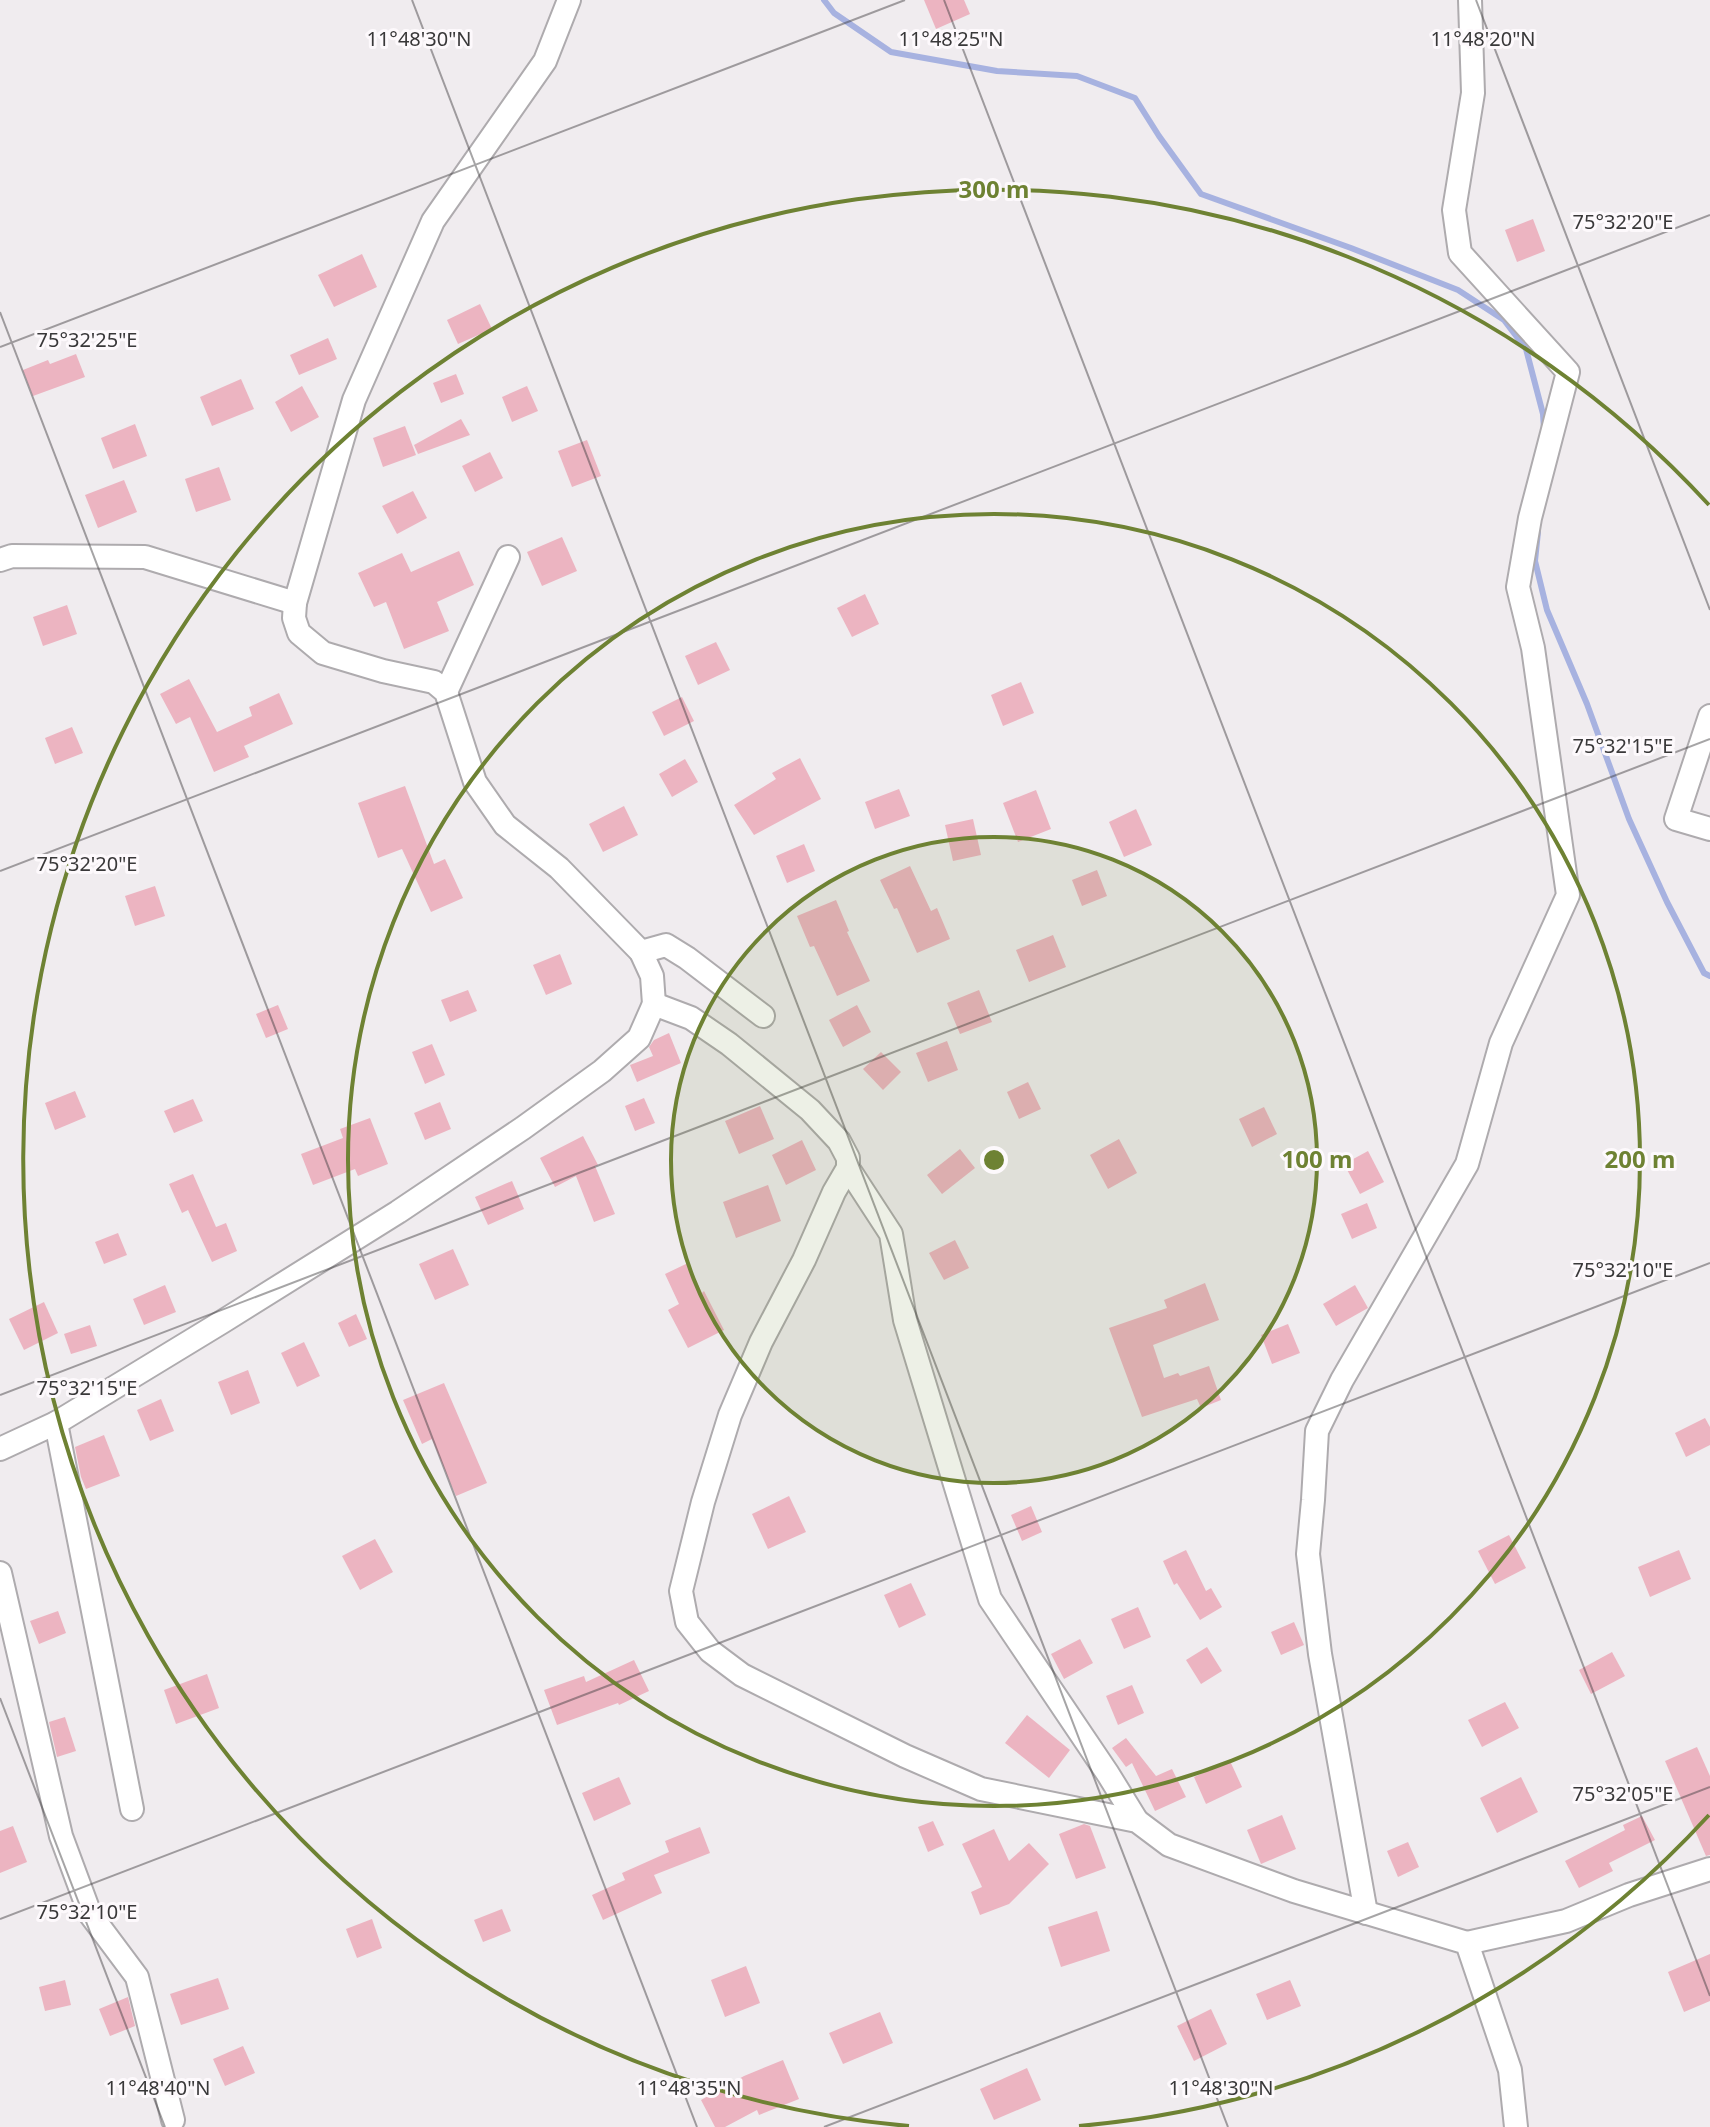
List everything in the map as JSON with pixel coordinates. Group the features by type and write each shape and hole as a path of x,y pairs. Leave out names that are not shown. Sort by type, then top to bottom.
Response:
{"street":[{"path":"0,1449 56,1423 222,1322 384,1221 523,1128 602,1071 639,1038 654,1004 652,976 641,952 559,868 505,825 475,782 446,692 434,682 323,653 299,633 294,618 295,603 354,400 433,221 545,61 569,0"},
{"path":"1366,1913 1320,1654 1308,1554 1317,1431 1342,1380 1467,1164 1501,1043 1568,895 1533,648 1518,587 1535,500 1568,372 1460,253 1454,210 1473,93 1470,0"},
{"path":"0,560 12,556 145,557 295,603"},
{"path":"446,692 508,557"},
{"path":"1710,716 1676,819 1710,829"},
{"path":"641,952 666,945 763,1016"},
{"path":"654,1004 691,1018 729,1044 810,1110 839,1141 848,1158 848,1168 761,1342 730,1415 703,1502 681,1591 687,1622 710,1651 742,1675 905,1756 981,1789 1137,1821"},
{"path":"848,1168 891,1234 905,1320 990,1599 1137,1821 1169,1845 1294,1891 1467,1943 1566,1921 1629,1895 1710,1869"},
{"path":"56,1423 132,1809"},
{"path":"0,1573 61,1836 90,1914 137,1977 173,2120"},
{"path":"1467,1943 1510,2070 1516,2127"}],"building":[{"path":"924,0 964,0 970,14 936,29"},
{"path":"1533,219 1545,251 1517,262 1505,230"},
{"path":"362,254 377,287 334,307 318,275"},
{"path":"480,304 492,329 458,344 447,320"},
{"path":"328,338 337,359 299,375 290,355"},
{"path":"76,354 85,377 33,396 23,370"},
{"path":"456,374 464,394 441,403 433,383"},
{"path":"241,379 254,409 212,426 200,397"},
{"path":"302,386 319,417 291,432 275,402"},
{"path":"527,386 538,411 512,422 502,397"},
{"path":"461,419 470,435 418,454 414,445"},
{"path":"135,424 147,456 113,469 101,438"},
{"path":"405,426 416,455 383,467 373,438"},
{"path":"587,440 601,476 572,487 558,451"},
{"path":"490,452 503,478 475,492 462,466"},
{"path":"219,467 231,500 196,512 185,479"},
{"path":"124,480 137,512 98,528 85,495"},
{"path":"413,491 427,518 397,534 382,506"},
{"path":"562,537 577,571 542,586 527,552"},
{"path":"459,551 474,585 437,602 449,631 404,649 386,602 374,607 358,573 402,553 411,572"},
{"path":"865,594 879,624 852,637 837,608"},
{"path":"67,605 77,634 43,646 33,617"},
{"path":"716,642 730,670 698,685 685,656"},
{"path":"189,679 217,732 252,716 249,707 279,693 293,724 244,746 249,757 214,772 190,717 176,724 160,694"},
{"path":"1021,682 1034,713 1003,726 991,695"},
{"path":"682,697 694,721 664,736 652,712"},
{"path":"72,727 83,753 55,764 45,738"},
{"path":"800,758 821,799 754,835 734,805 776,779 772,773"},
{"path":"685,759 698,782 672,797 659,774"},
{"path":"405,786 434,864 445,859 463,898 431,912 402,849 378,858 358,803"},
{"path":"899,789 910,816 875,829 865,802"},
{"path":"1036,790 1051,829 1018,842 1003,803"},
{"path":"624,806 638,835 603,852 589,824"},
{"path":"1136,809 1152,845 1124,857 1109,822"},
{"path":"973,819 981,855 953,861 945,825"},
{"path":"804,844 815,871 787,883 776,856"},
{"path":"910,866 931,911 937,908 950,939 917,953 897,908 894,909 880,880"},
{"path":"1097,870 1107,896 1082,906 1072,880"},
{"path":"155,886 165,916 135,926 125,896"},
{"path":"836,900 870,981 837,996 797,916"},
{"path":"1053,935 1066,967 1029,982 1016,950"},
{"path":"560,954 572,984 546,995 533,965"},
{"path":"468,990 477,1011 450,1022 441,1000"},
{"path":"979,990 992,1022 960,1034 947,1003"},
{"path":"278,1005 288,1029 266,1038 256,1014"},
{"path":"857,1005 871,1032 843,1047 829,1020"},
{"path":"669,1033 681,1063 637,1082 630,1065 653,1056 649,1047 654,1040"},
{"path":"947,1041 958,1070 928,1082 916,1053"},
{"path":"432,1044 445,1075 425,1084 412,1052"},
{"path":"881,1052 901,1072 883,1090 863,1069"},
{"path":"1028,1082 1041,1109 1019,1119 1007,1092"},
{"path":"75,1091 86,1117 55,1130 45,1103"},
{"path":"644,1098 655,1123 635,1131 625,1106"},
{"path":"193,1099 203,1121 174,1133 164,1111"},
{"path":"440,1102 451,1129 425,1140 414,1113"},
{"path":"760,1106 774,1139 739,1154 725,1121"},
{"path":"1264,1107 1277,1134 1252,1147 1239,1119"},
{"path":"370,1118 388,1164 358,1176 355,1169 313,1185 301,1154 343,1138 340,1129"},
{"path":"583,1136 598,1165 595,1166 615,1214 594,1222 576,1176 555,1187 540,1158"},
{"path":"1119,1139 1137,1173 1108,1189 1090,1155"},
{"path":"802,1140 816,1170 786,1185 772,1155"},
{"path":"960,1149 975,1168 942,1194 927,1175"},
{"path":"1368,1151 1384,1182 1360,1194 1344,1164"},
{"path":"193,1174 216,1227 226,1223 237,1251 212,1262 188,1210 182,1213 169,1184"},
{"path":"512,1181 524,1209 488,1225 475,1197"},
{"path":"768,1185 781,1221 736,1238 723,1202"},
{"path":"1367,1203 1377,1228 1352,1239 1341,1214"},
{"path":"118,1233 127,1255 104,1264 95,1242"},
{"path":"955,1240 969,1268 944,1280 929,1253"},
{"path":"453,1249 469,1285 435,1300 419,1264"},
{"path":"688,1263 724,1330 688,1348 668,1310 679,1304 665,1274"},
{"path":"1205,1283 1219,1320 1153,1345 1164,1378 1209,1366 1221,1400 1201,1408 1197,1399 1142,1417 1109,1328 1167,1308 1164,1300"},
{"path":"165,1285 176,1312 144,1325 133,1299"},
{"path":"1355,1285 1368,1308 1336,1326 1323,1304"},
{"path":"44,1302 58,1333 24,1350 9,1319"},
{"path":"356,1314 367,1339 349,1347 338,1323"},
{"path":"1288,1324 1300,1353 1272,1364 1261,1335"},
{"path":"90,1325 97,1346 71,1354 64,1334"},
{"path":"304,1342 320,1376 297,1387 281,1353"},
{"path":"248,1370 260,1403 231,1415 218,1382"},
{"path":"444,1383 487,1483 456,1496 432,1439 422,1444 403,1400"},
{"path":"161,1399 174,1431 150,1441 137,1410"},
{"path":"1705,1418 1710,1427 1710,1445 1686,1457 1675,1433"},
{"path":"104,1435 120,1476 86,1489 75,1447"},
{"path":"789,1496 806,1532 768,1549 752,1514"},
{"path":"1031,1506 1042,1532 1022,1541 1011,1515"},
{"path":"1509,1535 1526,1568 1495,1584 1478,1551"},
{"path":"375,1539 393,1572 360,1590 342,1556"},
{"path":"1186,1550 1206,1591 1211,1588 1222,1607 1200,1620 1177,1583 1174,1585 1163,1561"},
{"path":"1679,1550 1691,1579 1650,1597 1638,1567"},
{"path":"911,1583 926,1615 899,1628 884,1595"},
{"path":"1138,1607 1151,1637 1124,1649 1111,1619"},
{"path":"58,1611 66,1633 39,1644 30,1621"},
{"path":"1294,1622 1304,1645 1281,1655 1271,1632"},
{"path":"1080,1639 1093,1663 1064,1679 1051,1654"},
{"path":"1207,1647 1222,1671 1201,1684 1186,1660"},
{"path":"1612,1652 1625,1676 1591,1694 1579,1670"},
{"path":"634,1660 649,1691 619,1705 557,1725 544,1690 584,1676 586,1682"},
{"path":"207,1674 219,1708 176,1724 164,1690"},
{"path":"1132,1685 1144,1713 1118,1725 1106,1696"},
{"path":"1505,1702 1519,1728 1482,1747 1468,1720"},
{"path":"1027,1715 1070,1750 1049,1778 1005,1743"},
{"path":"65,1717 76,1751 57,1757 49,1722"},
{"path":"1126,1738 1156,1776 1172,1769 1186,1797 1155,1811 1132,1763 1126,1767 1112,1748"},
{"path":"1697,1747 1710,1776 1710,1855 1706,1856 1665,1761"},
{"path":"1230,1761 1242,1787 1206,1804 1194,1777"},
{"path":"619,1777 631,1804 594,1821 582,1793"},
{"path":"1521,1777 1538,1812 1497,1833 1480,1798"},
{"path":"1282,1815 1296,1849 1261,1864 1247,1830"},
{"path":"1642,1816 1655,1840 1609,1863 1613,1871 1579,1888 1565,1861 1625,1830 1623,1825"},
{"path":"933,1821 944,1845 928,1852 918,1827"},
{"path":"1084,1824 1090,1826 1106,1868 1076,1879 1059,1834"},
{"path":"13,1826 27,1862 0,1873 0,1831"},
{"path":"700,1827 710,1853 654,1875 662,1893 603,1920 592,1895 625,1880 622,1873 669,1852 665,1841"},
{"path":"994,1829 1009,1861 1029,1843 1049,1864 1009,1904 980,1915 971,1892 982,1887 962,1844"},
{"path":"1408,1842 1419,1867 1398,1877 1387,1851"},
{"path":"502,1909 511,1931 483,1942 474,1920"},
{"path":"1097,1911 1110,1951 1061,1967 1048,1927"},
{"path":"372,1919 382,1948 357,1958 346,1929"},
{"path":"1710,1954 1710,2001 1684,2012 1668,1972"},
{"path":"746,1966 760,2003 725,2017 711,1980"},
{"path":"218,1978 229,2009 181,2025 170,1994"},
{"path":"65,1980 71,2005 45,2011 39,1987"},
{"path":"1290,1980 1301,2006 1267,2020 1256,1994"},
{"path":"128,1997 135,2026 110,2036 99,2009"},
{"path":"1211,2009 1227,2044 1194,2061 1177,2026"},
{"path":"880,2012 893,2043 843,2064 829,2033"},
{"path":"243,2046 255,2073 225,2086 213,2059"},
{"path":"783,2060 799,2099 759,2115 757,2110 725,2127 715,2127 701,2100 744,2076"},
{"path":"1027,2068 1041,2100 994,2120 980,2089"}],"waterway":[{"path":"824,0 834,13 891,52 997,71 1077,76 1135,98 1201,194 1458,290 1504,320 1526,349 1544,429"},
{"path":"1538,532 1535,561 1547,610 1587,704 1629,819 1667,902 1704,973 1710,976"}]}
